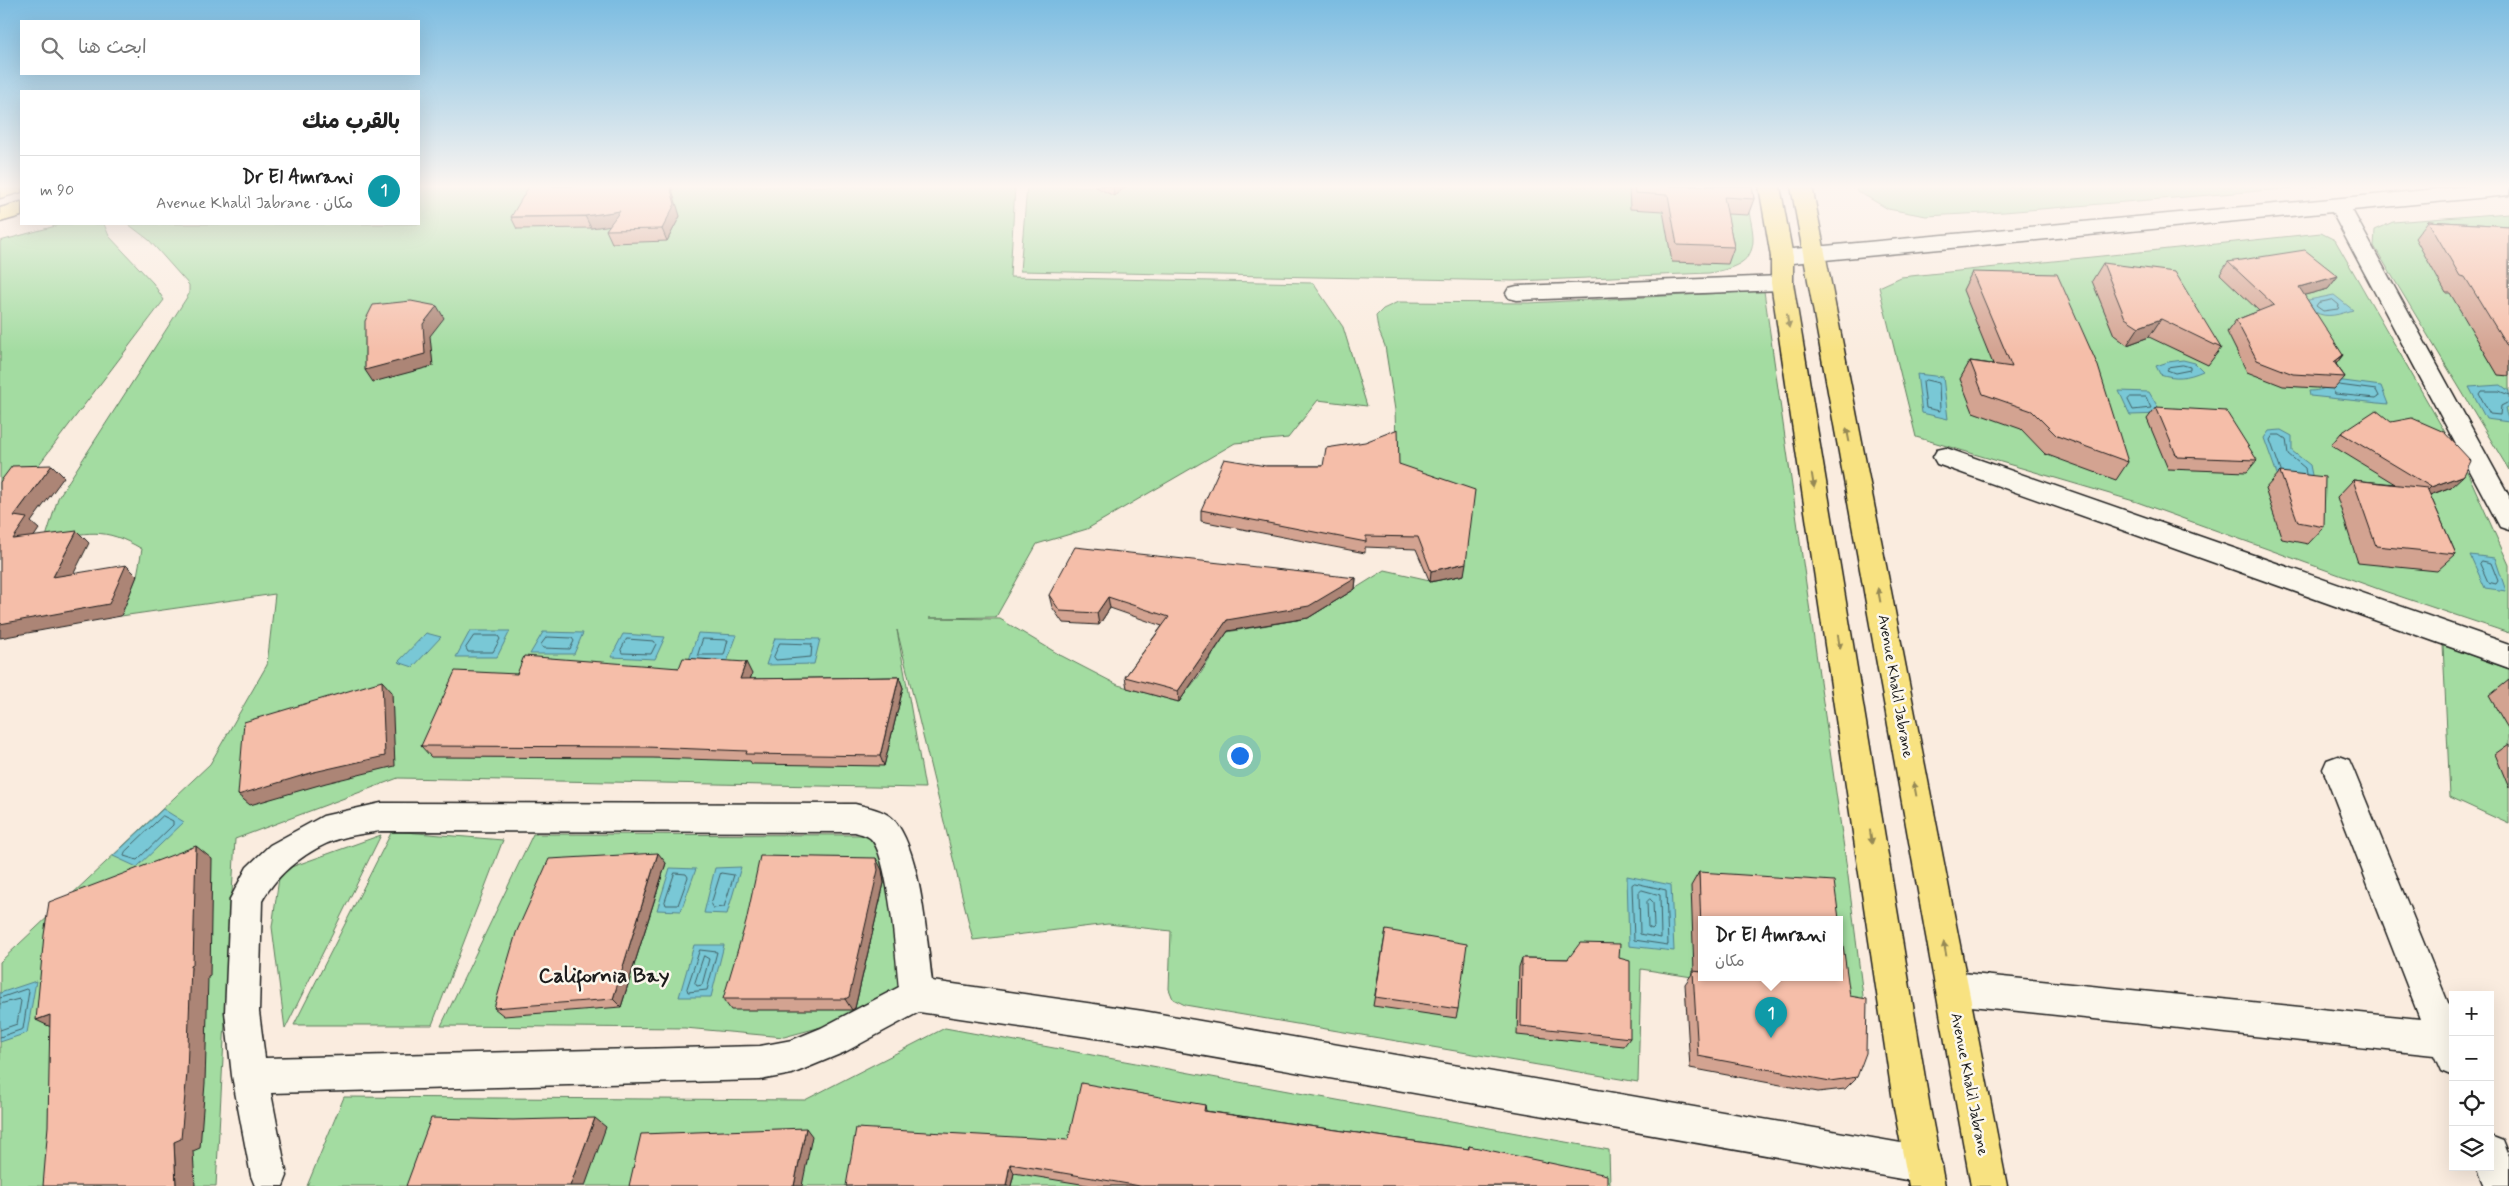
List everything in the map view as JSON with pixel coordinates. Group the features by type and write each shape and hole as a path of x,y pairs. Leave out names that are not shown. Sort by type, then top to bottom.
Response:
{"main road":[{"path":"1778,241 1912,1108 1926,1176"},
{"name":"Avenue Khalil Jabrane","path":"1811,241 1989,1186"}],"street":[{"path":"1517,293 1584,285 1782,270 1813,255 1954,241"},
{"path":"2358,241 2509,520"},
{"path":"1946,457 2509,656"},
{"path":"1952,988 2449,1049 2338,770"},
{"path":"269,1176 250,1076 242,1012 246,899 258,877 281,855 334,826 381,817 854,818 874,823 884,831 894,851 909,924 917,995"},
{"path":"250,1076 760,1063 792,1057 833,1040 917,995 1143,1028 1926,1176"},
{"path":"2494,1164 2503,1186"}],"green space":[{"path":"0,241 114,241 153,283 164,300 31,475 0,489"},
{"path":"150,241 1012,241 1010,277 1313,283 1343,327 1367,406 1318,400 1288,438 1235,443 1087,529 1037,544 996,617 929,618 1000,619 1060,655 1118,685 1178,702 1199,676 1227,632 1308,618 1385,570 1434,581 1397,475 1395,410 1385,346 1378,329 1376,316 1383,309 1398,302 1529,303 1764,291 1848,876 1864,1004 1717,981 1843,981 1843,916 1698,916 1698,978 1641,969 1638,1082 1185,1005 1173,999 1169,989 1171,931 1108,924 973,940 897,630 925,788 398,778 235,839 216,1186 0,1186 0,962 210,764 267,665 275,594 121,616 137,576 142,549 106,534 84,534 45,540 58,498 189,294 189,285"},
{"path":"1022,241 1753,241 1750,254 1742,262 1729,268 1709,273 1515,281 1020,271"},
{"path":"2241,241 2336,241 2466,469 2509,565 2509,633 2384,591 2137,502 1916,437 1879,287 1901,277"},
{"path":"2374,241 2509,241 2509,470 2374,246"},
{"path":"2443,645 2509,669 2509,824 2450,797"},
{"path":"392,831 503,840 432,1025 294,1025"},
{"path":"533,834 872,835 882,849 907,983 855,1018 784,1037 685,1028 441,1026"},
{"path":"381,835 285,1029 272,927 280,871"},
{"path":"945,1028 1609,1150 1610,1186 307,1186 344,1097 805,1100"}],"water":[{"path":"2334,295 2353,310 2334,315 2324,315 2315,312 2305,314 2293,303"},
{"path":"2183,360 2195,363 2203,371 2187,376 2171,377 2160,374 2156,366 2168,362"},
{"path":"1917,374 1943,377 1948,419 1922,413"},
{"path":"2336,380 2381,386 2388,404 2310,396 2309,391 2324,388"},
{"path":"2501,385 2509,391 2509,407 2505,409 2509,422 2486,419 2469,387"},
{"path":"2119,391 2149,392 2162,414 2130,415"},
{"path":"2281,430 2292,436 2292,451 2310,465 2312,475 2306,483 2278,477 2264,438 2269,431"},
{"path":"2470,555 2495,558 2506,591 2485,588"},
{"path":"470,631 510,631 497,657 456,657"},
{"path":"543,632 583,633 574,654 530,654"},
{"path":"426,633 441,637 413,667 398,662"},
{"path":"698,633 737,635 727,662 689,660"},
{"path":"623,634 665,637 655,659 611,657"},
{"path":"775,638 820,639 814,664 766,665"},
{"path":"163,809 184,822 137,867 113,856"},
{"path":"741,867 727,914 704,913 715,868"},
{"path":"670,868 696,869 681,911 657,910"},
{"path":"1627,876 1671,885 1674,951 1629,946"},
{"path":"694,945 724,945 711,997 679,997"},
{"path":"36,981 27,1033 0,1042 0,993"}],"building":[{"path":"1676,241 1733,241 1734,247 1677,245"},
{"path":"2440,241 2509,241 2509,349 2465,277 2460,276"},
{"path":"2305,250 2338,276 2299,287 2343,355 2334,362 2345,377 2293,374 2257,360 2236,320 2274,305 2228,262"},
{"path":"2103,263 2175,272 2221,348 2161,319 2139,327 2125,318"},
{"path":"1972,272 2057,274 2098,366 2128,462 2057,436 2032,411 1983,394 1970,361 2012,367"},
{"path":"411,301 437,306 423,324 425,354 365,370 365,321 373,305"},
{"path":"2156,407 2226,411 2257,460 2177,457"},
{"path":"2376,410 2391,422 2412,418 2444,432 2471,461 2464,475 2431,487 2341,433"},
{"path":"1398,429 1399,464 1475,490 1466,563 1431,571 1418,537 1366,536 1366,542 1201,510 1224,459 1266,466 1323,466 1326,448 1365,442"},
{"path":"52,465 14,516 27,518 13,539 77,531 53,577 126,565 109,604 0,624 0,482 12,466"},
{"path":"2280,472 2325,477 2324,527 2298,522"},
{"path":"2353,480 2427,488 2456,554 2376,546"},
{"path":"1075,547 1356,578 1309,606 1227,620 1178,691 1125,677 1169,617 1108,597 1097,613 1060,611 1049,595"},
{"path":"524,656 679,668 683,658 746,662 740,679 899,677 880,756 746,754 747,751 646,747 421,746 455,671 517,674"},
{"path":"382,681 385,756 314,772 238,795 244,722"},
{"path":"196,846 193,965 191,966 187,1073 181,1139 174,1142 176,1186 43,1186 48,1126 50,1015 36,1020 49,902"},
{"path":"658,853 613,999 494,1008 516,933 549,859"},
{"path":"760,856 876,858 878,870 849,997 845,999 723,999 746,922"},
{"path":"1699,872 1834,881 1839,916 1701,916"},
{"path":"1386,930 1467,944 1458,1009 1375,997"},
{"path":"1580,943 1620,944 1619,958 1630,961 1630,1038 1521,1026 1522,958 1568,959"},
{"path":"1843,945 1850,996 1867,999 1866,1053 1857,1077 1830,1081 1698,1056 1693,971 1698,972 1698,981 1843,981"},
{"path":"1081,1083 1205,1105 1204,1111 1469,1149 1469,1146 1607,1175 1607,1186 1140,1186 1010,1164 1006,1186 846,1186 856,1128 1068,1140"},
{"path":"431,1118 513,1120 595,1118 570,1186 406,1186"},
{"path":"806,1128 794,1186 629,1186 641,1134"}],"place":[{"name":"Dr El Amrani","path":"1771,1038"}],"district":[{"name":"California Bay","path":"604,975"}]}
